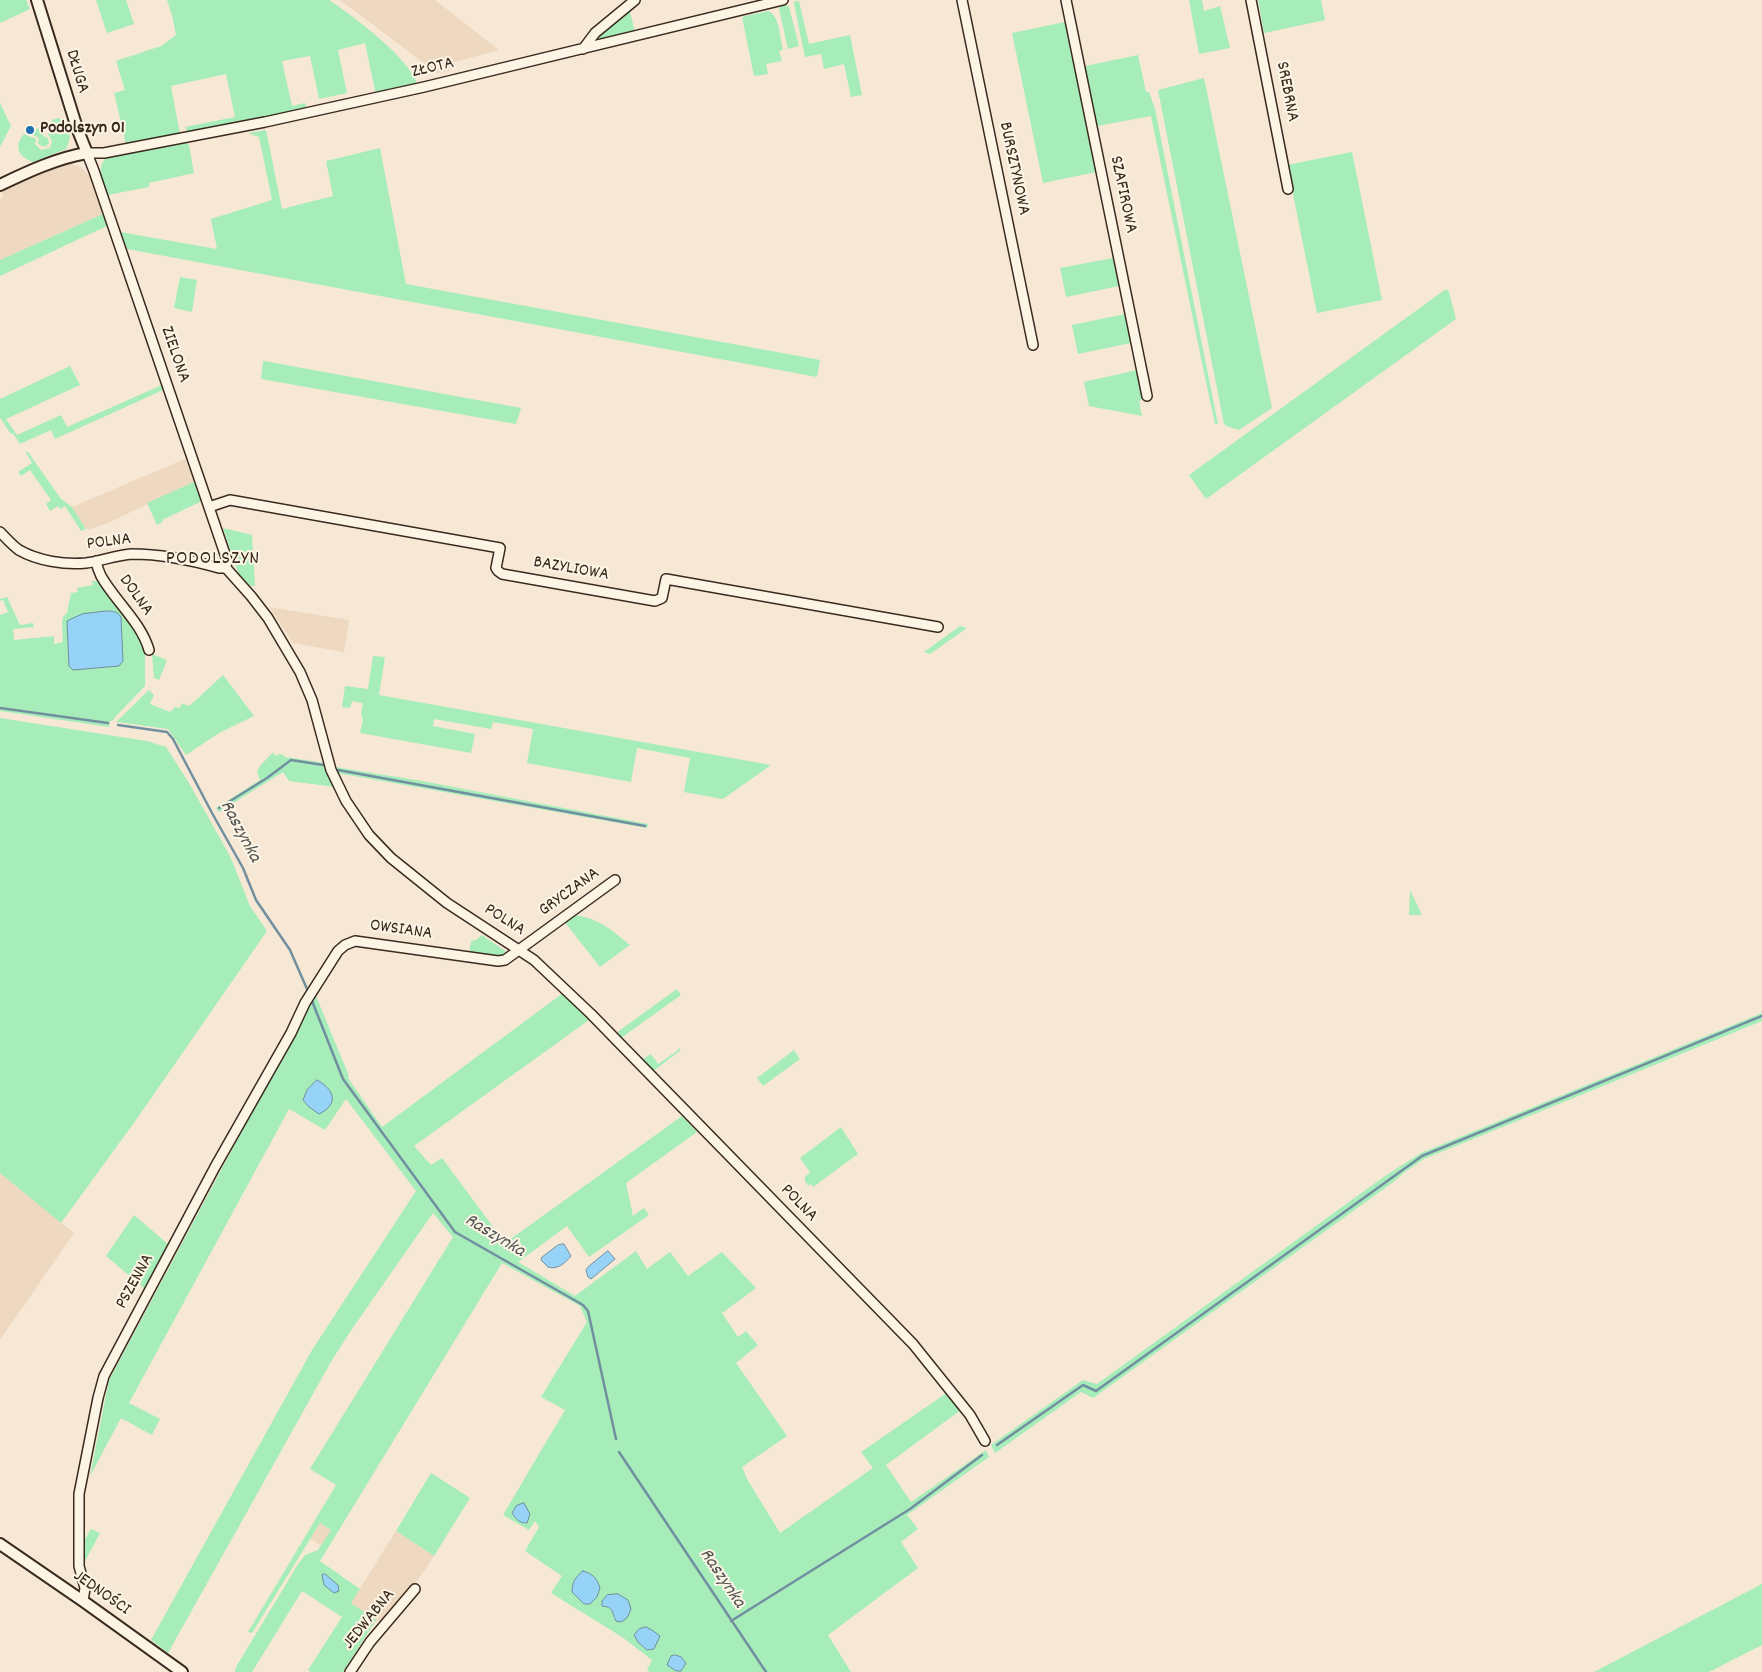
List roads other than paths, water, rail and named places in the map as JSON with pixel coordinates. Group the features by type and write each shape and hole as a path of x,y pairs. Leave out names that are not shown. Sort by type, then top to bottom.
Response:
{"street":[{"path":"583,49 595,33 635,0"},
{"name":"ZŁOTA","path":"87,153 104,153 265,122 434,85 783,0"},
{"name":"BURSZTYNOWA","path":"962,0 1033,345"},
{"name":"SZAFIROWA","path":"1066,0 1147,396"},
{"name":"SREBRNA","path":"1251,0 1288,189"},
{"name":"DŁUGA","path":"41,1 75,121 87,153"},
{"path":"0,185 28,172 87,153"},
{"name":"ZIELONA","path":"87,153 227,560 226,568"},
{"name":"BAZYLIOWA","path":"209,507 230,500 500,548 496,568 502,574 655,601 662,598 666,579 938,627"},
{"name":"POLNA","path":"0,532 19,550 44,559 65,563 96,561 130,554 166,557 226,568 268,618 300,672 312,700 331,770 360,823 391,858 447,904 534,960 591,1014 913,1344 970,1415 985,1441"},
{"name":"DOLNA","path":"96,561 100,576 140,630 147,643 148,650"},
{"name":"GRYCZANA","path":"520,950 615,880"},
{"name":"OWSIANA","path":"305,1003 332,959 345,945 352,942 410,948 498,961 505,960 520,950"},
{"name":"PSZENNA","path":"83,1600 85,1588 79,1566 79,1494 104,1376 215,1167 291,1033 305,1003"},
{"name":"JEDNOŚCI","path":"0,1544 83,1600 182,1672"},
{"name":"JEDWABNA","path":"350,1672 370,1642 415,1589"}],"water":[{"path":"106,611 115,612 121,617 123,661 119,666 73,670 69,666 67,621 82,614"},
{"path":"317,1080 331,1092 332,1097 330,1106 319,1114 303,1100 307,1090"},
{"path":"564,1244 571,1256 564,1263 552,1268 548,1267 541,1260 542,1257 558,1245"},
{"path":"608,1251 615,1259 591,1279 588,1277 586,1270 588,1267"},
{"path":"524,1503 530,1514 527,1523 518,1520 512,1513 516,1506"},
{"path":"583,1571 594,1577 600,1588 597,1597 590,1604 584,1604 572,1592 574,1580"},
{"path":"325,1574 338,1585 339,1591 334,1593 324,1585 322,1575"},
{"path":"618,1594 628,1600 631,1609 627,1618 621,1622 616,1621 610,1609 602,1606 602,1601 607,1595"},
{"path":"646,1627 660,1636 654,1649 647,1650 638,1642 634,1635 639,1629"},
{"path":"671,1656 681,1657 686,1663 681,1671 676,1671 667,1665"}],"waterway":[{"name":"Raszynka","path":"0,708 108,723"},
{"name":"Raszynka","path":"118,725 167,732 173,739 243,868 256,900 290,950 307,989"},
{"path":"219,808 267,778 291,760 323,765"},
{"path":"338,770 645,826"},
{"name":"Raszynka","path":"312,1001 343,1079 455,1232 583,1305 588,1311 616,1439"},
{"path":"997,1445 1083,1385 1096,1391 1422,1156 1762,1016"},
{"name":"Raszynka","path":"619,1452 766,1672"},
{"path":"731,1621 910,1509 982,1455"}],"place":[{"name":"Podolszyn 01","path":"30,130"}],"district":[{"name":"PODOLSZYN","path":"213,560"}]}
